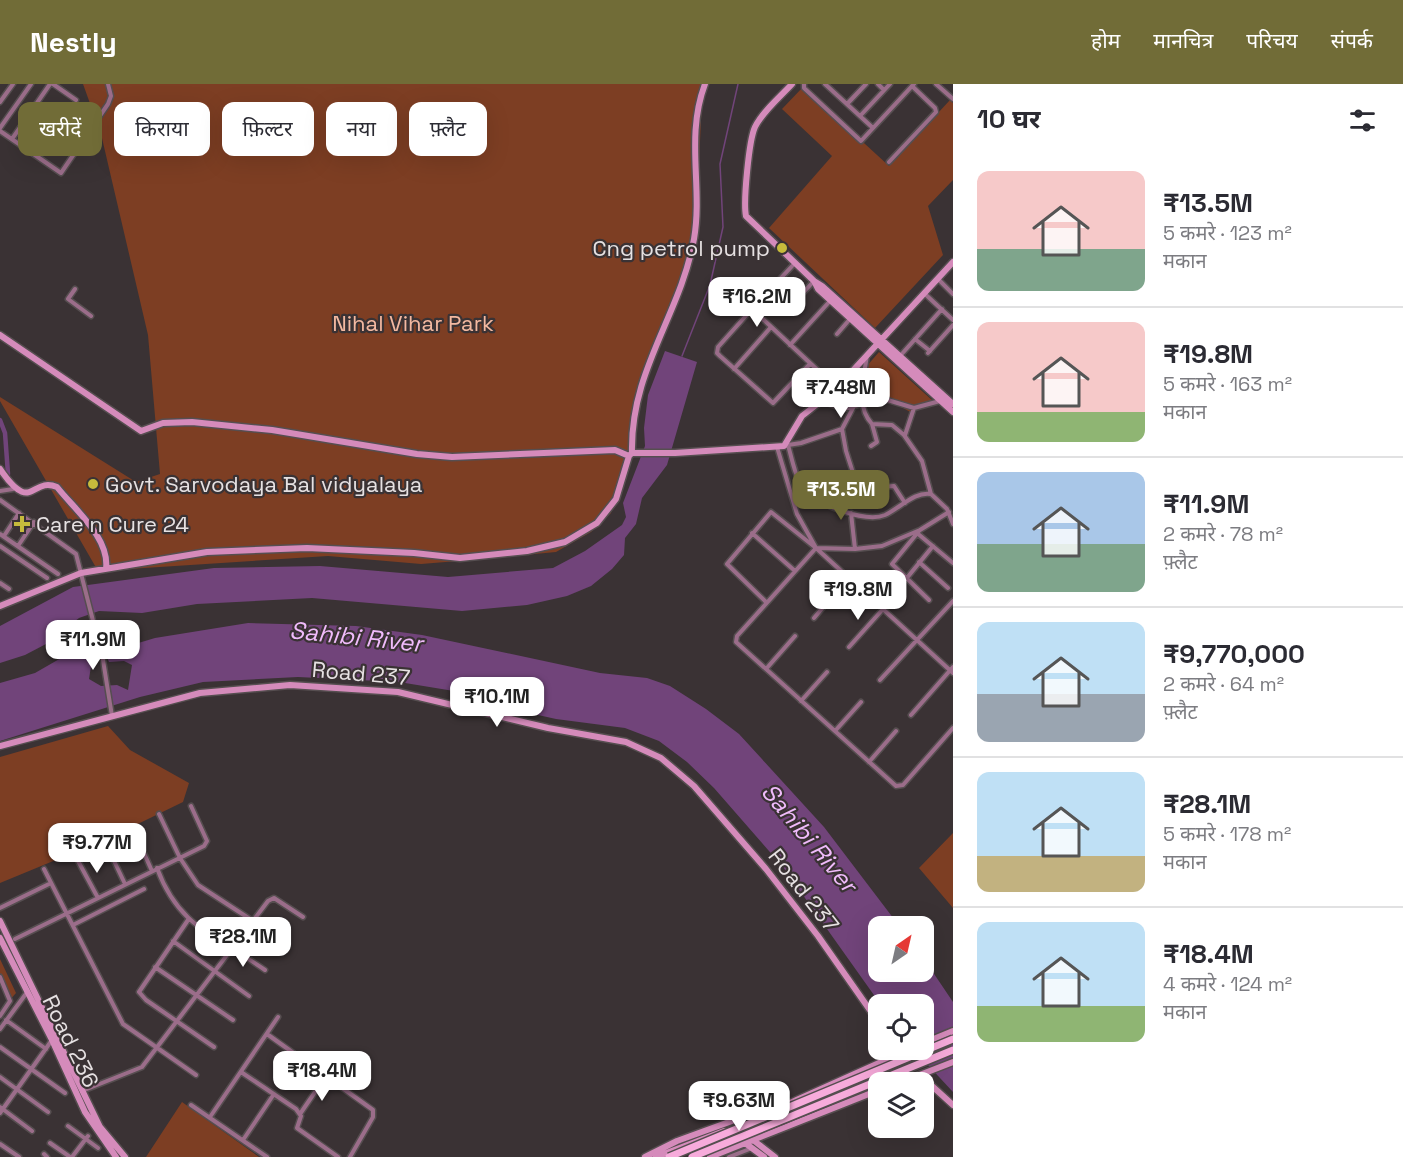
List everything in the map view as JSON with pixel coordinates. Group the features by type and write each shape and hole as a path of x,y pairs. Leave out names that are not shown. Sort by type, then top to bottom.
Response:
{"main road":[{"path":"669,1157 953,1039"},
{"path":"691,1157 953,1050"}],"street":[{"path":"0,102 13,84"},
{"path":"31,84 0,130 61,173 108,104 111,96 108,84"},
{"path":"12,139 51,84 76,100"},
{"path":"0,606 81,573 224,551 307,548 414,553 460,558 531,550 565,542 597,523 616,499 633,454 634,410 643,377 680,288 694,236 695,133 705,84"},
{"path":"792,84 756,125 744,202 749,220 814,281 850,319 900,356 953,405"},
{"path":"804,84 804,88 859,140 863,141 913,85 935,108 936,112 889,162"},
{"path":"825,84 873,128"},
{"path":"847,104 866,84"},
{"path":"878,84 884,90"},
{"path":"860,116 890,84"},
{"path":"940,85 953,99"},
{"path":"816,548 797,514 783,446 802,416 834,391 953,262"},
{"path":"795,263 716,350 773,403 810,364"},
{"path":"938,279 953,294"},
{"path":"800,297 814,281"},
{"path":"814,281 822,286 953,412"},
{"path":"75,289 68,299 91,316"},
{"path":"924,293 953,320"},
{"path":"790,345 831,301"},
{"path":"752,309 810,364 834,391"},
{"path":"900,356 942,309"},
{"path":"837,333 850,319"},
{"path":"915,339 929,352 953,325"},
{"path":"734,369 771,327"},
{"path":"0,335 141,431 163,423 192,422 327,438 417,454 486,456 615,450 633,454 675,453 783,446 801,443 842,429"},
{"path":"867,355 862,404 872,424 877,442 871,446"},
{"path":"834,391 875,385 881,398 914,408 940,401"},
{"path":"822,401 843,409 862,404"},
{"path":"854,406 842,429 855,479"},
{"path":"904,435 909,429 914,408"},
{"path":"872,424 886,423 904,435 922,461 931,494 948,512 953,524"},
{"path":"783,446 804,488 820,501 863,517 879,517 921,493 931,494"},
{"path":"0,469 14,489"},
{"path":"873,477 880,487 894,486 905,503"},
{"path":"0,491 14,489 25,493 49,486 57,488 103,544 108,559 106,569"},
{"path":"0,507 2,501 76,554 90,615 104,660 112,717"},
{"path":"766,602 727,564 771,512 816,548 952,670 911,715"},
{"path":"948,512 918,532 882,546 855,549 816,548 735,639 801,701 899,787 953,728"},
{"path":"19,513 2,535 58,574"},
{"path":"851,513 855,549"},
{"path":"18,546 34,522"},
{"path":"752,532 795,571"},
{"path":"918,532 953,563"},
{"path":"918,532 892,564 928,600"},
{"path":"0,546 47,578"},
{"path":"906,579 933,546"},
{"path":"920,562 948,588"},
{"path":"814,618 848,578"},
{"path":"0,583 9,590"},
{"path":"880,680 953,601"},
{"path":"849,647 883,609"},
{"path":"766,669 795,636"},
{"path":"801,701 827,672"},
{"name":"Road 237","path":"0,746 200,693 246,687 290,685 363,688 427,698 643,748 680,772 739,837 818,936 868,1007"},
{"path":"835,731 861,702"},
{"path":"869,762 896,731"},
{"path":"15,939 180,858 207,842 191,806"},
{"path":"159,814 180,858 198,885 284,947"},
{"path":"133,829 168,894 188,920 233,947 265,970"},
{"path":"106,844 125,884"},
{"path":"77,859 98,898"},
{"path":"44,869 123,1024 196,1075"},
{"path":"0,908 51,883"},
{"path":"73,925 144,889"},
{"path":"82,1091 136,1070 157,1048 270,898 303,917"},
{"path":"188,920 142,985 141,995 214,1047"},
{"path":"0,921 100,1127 126,1157"},
{"name":"Road 236","path":"0,938 95,1130 115,1156"},
{"path":"173,941 249,996"},
{"path":"155,967 233,1020"},
{"path":"1,981 10,1001 17,1006"},
{"path":"0,1029 33,987"},
{"path":"0,1016 10,1001"},
{"path":"210,1117 278,1017"},
{"path":"6,1020 46,1049"},
{"path":"934,1039 953,1031"},
{"path":"267,1034 374,1113 350,1157"},
{"path":"32,1131 1,1110 52,1040"},
{"path":"0,1047 65,1093"},
{"path":"656,1157 784,1106 883,1060"},
{"path":"931,1072 953,1062"},
{"path":"241,1071 300,1114"},
{"path":"326,1076 300,1114 297,1128 338,1157"},
{"path":"0,1077 48,1112"},
{"path":"934,1085 953,1105"},
{"path":"645,1157 677,1141 828,1087"},
{"path":"243,1140 274,1094"},
{"path":"710,1157 868,1094"},
{"path":"191,1105 267,1157"},
{"path":"784,1106 791,1124"},
{"path":"68,1126 87,1137 98,1148"},
{"path":"50,1143 71,1157 87,1137"},
{"path":"753,1140 775,1157"},
{"path":"746,1143 764,1157"},
{"path":"0,1144 19,1157"},
{"path":"686,1145 691,1157"},
{"path":"729,1157 752,1148"},
{"path":"115,1156 126,1157"}],"green space":[{"name":"Nihal Vihar Park","path":"83,84 707,84 702,99 695,248 682,288 651,352 628,459 611,513 591,532 556,552 421,564 328,556 98,571 0,401 0,397 136,482 160,474 148,335 102,138 102,102 89,102"},
{"path":"803,87 889,166 950,100 953,103 953,180 928,206 943,255 875,328 769,228 832,156 782,109"},
{"path":"879,352 933,401 910,412 871,392 846,390"},
{"path":"108,726 130,750 189,783 183,802 109,838 0,883 0,757"},
{"path":"953,833 953,908 919,868"},
{"path":"0,959 16,993 9,1001 0,981"},
{"path":"182,1102 259,1157 146,1157"}],"water":[{"path":"665,351 697,362 667,465 642,498 636,524 625,538 624,555 612,569 591,586 567,596 527,605 462,611 312,598 197,604 142,613 99,611 79,618 46,644 25,655 0,663 0,626 73,587 214,568 320,566 448,577 553,568 585,551 622,525 626,517 623,503 645,446 644,428 648,395"},
{"name":"Sahibi River","path":"248,623 356,626 422,635 600,673 647,678 670,686 739,734 824,827 892,916 868,916 868,982 934,982 934,974 953,1002 953,1092 923,1060 934,1060 934,994 873,994 783,867 714,788 687,762 659,741 625,728 556,719 511,709 466,693 399,682 298,677 203,682 140,697 0,741 0,683 35,673 68,654 88,635 100,631 135,644 155,638","holes":["104,650 109,662 124,661 132,665 128,690 117,685 101,686 89,679 93,653"]}],"waterway":[{"path":"682,356 710,285 723,227 720,164 738,84"},
{"path":"0,420 5,433 8,474"}],"place":[{"name":"Cng petrol pump","path":"782,248"},
{"name":"Govt. Sarvodaya Bal vidyalaya","path":"93,484"},
{"name":"Care n Cure 24","path":"22,524"}]}
